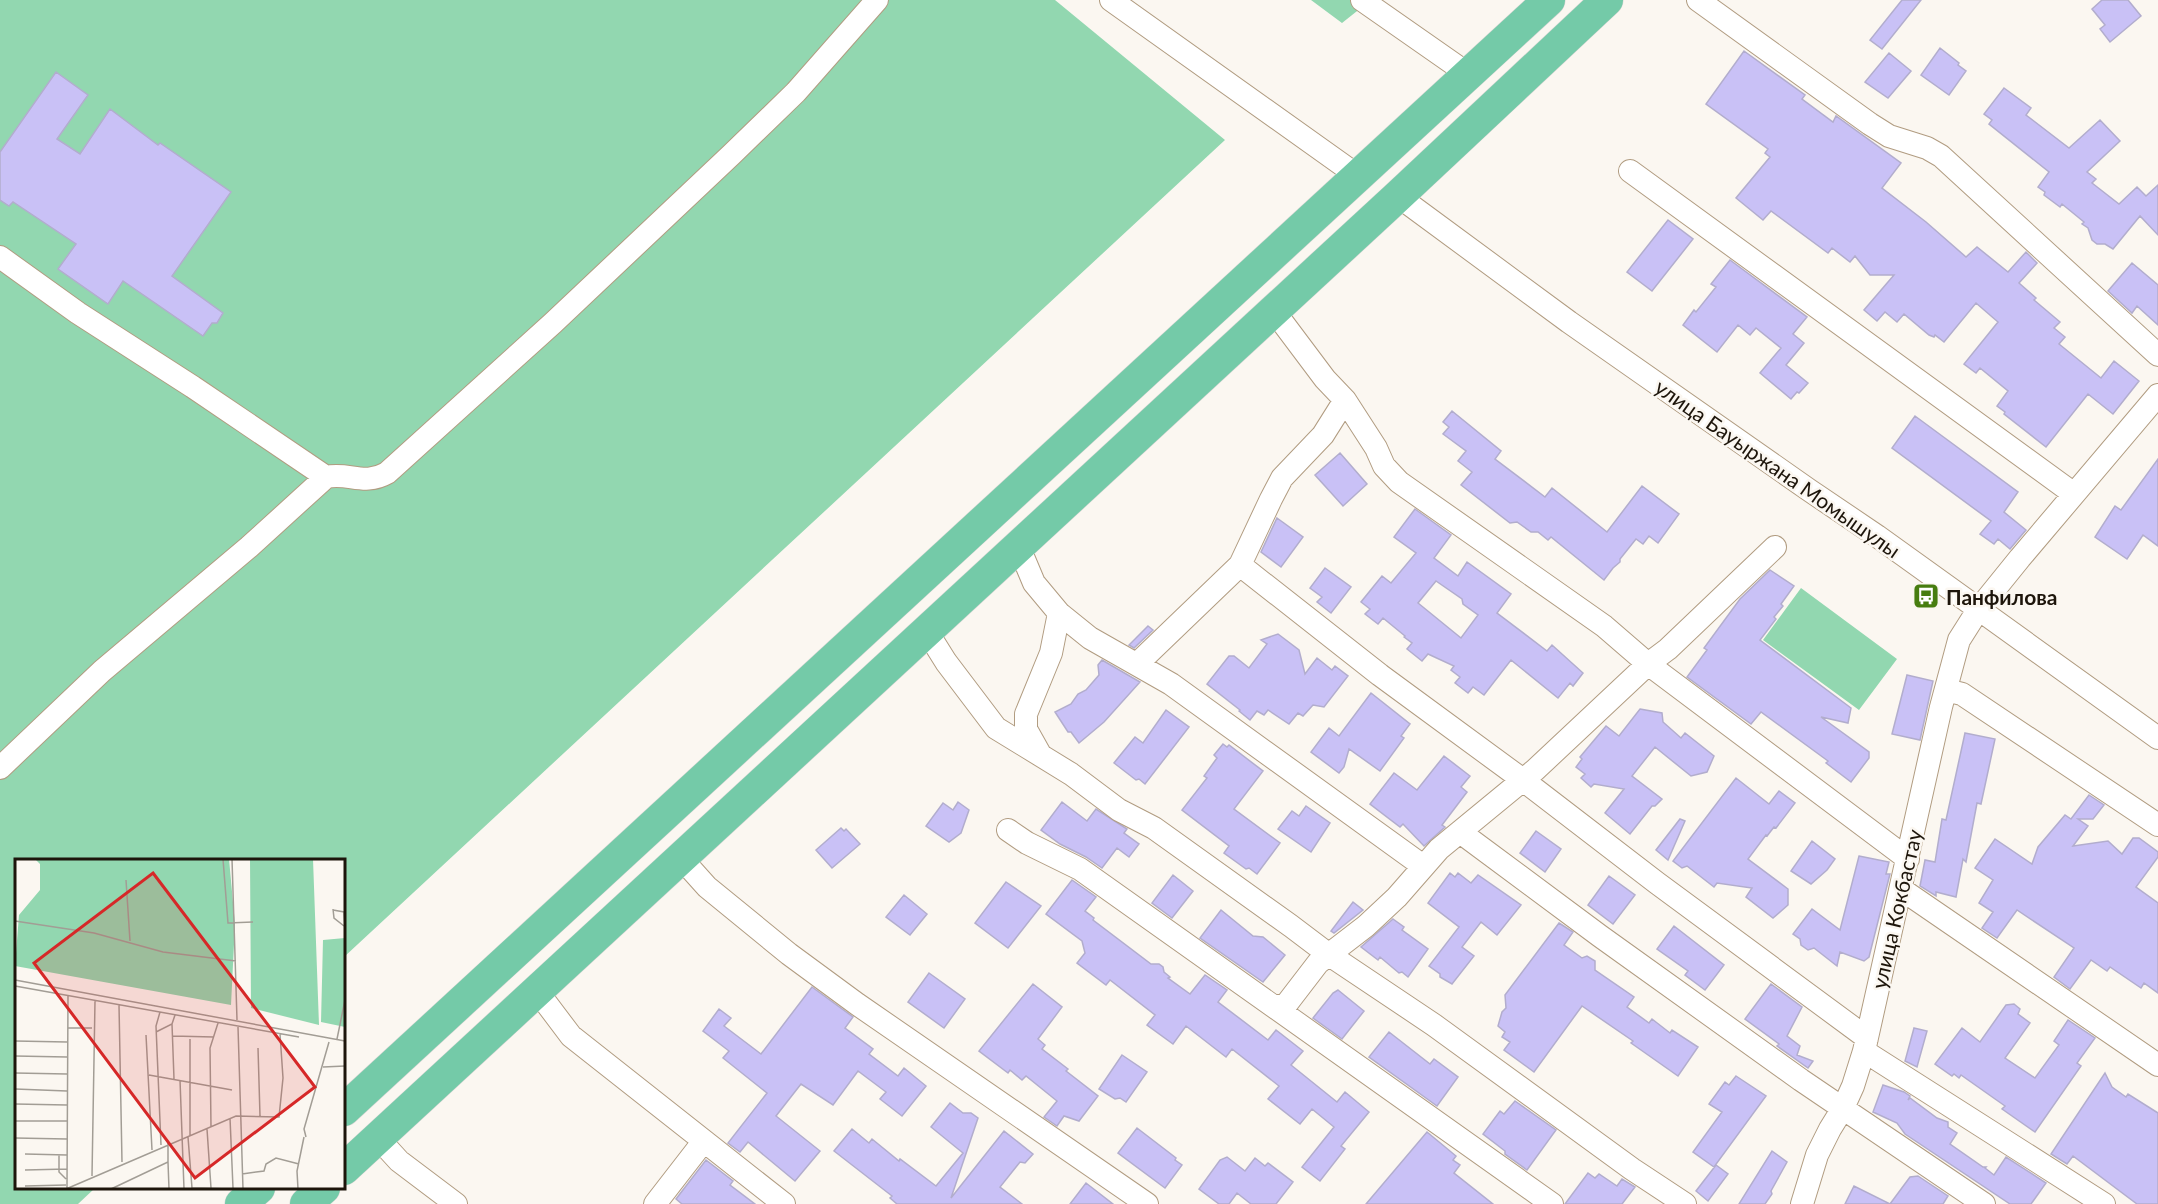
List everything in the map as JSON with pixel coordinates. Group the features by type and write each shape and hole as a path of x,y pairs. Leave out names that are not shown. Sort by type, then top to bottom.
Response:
{"highway":[{"path":"345,1109 1549,0"},
{"path":"345,1168 1274,311 1607,0"},
{"path":"241,1204 258,1189"},
{"path":"306,1204 323,1189"}],"street":[{"path":"0,768 102,670 249,547 326,477 334,475 370,480 387,473 553,323 731,155 796,92 877,0"},
{"path":"1111,0 1358,176"},
{"path":"1362,0 1468,74"},
{"path":"1698,0 1869,124 1889,136 1928,148 1941,156 2158,355"},
{"path":"1630,171 2074,494"},
{"name":"улица Бауыржана Момышулы","path":"1398,196 1569,322 1877,536 2158,738"},
{"path":"0,257 78,314 193,387 326,477"},
{"path":"1274,311 1325,378 1345,400 1376,448 1384,466 1399,482 1604,626 1648,664 1908,859"},
{"name":"улица Кокбастау","path":"1802,1204 1817,1155 1853,1086 1865,1044 1959,640 1978,610 2158,395"},
{"path":"1137,664 1240,566 1282,478 1323,435 1345,400"},
{"path":"1018,545 1034,583 1059,613 1090,638 1171,684 1423,867"},
{"path":"1275,1006 1285,1006 1318,963 1348,942 1397,897 1439,849 1523,780 1648,664 1668,649 1775,547"},
{"path":"1240,566 1380,675 1523,780 1865,1044 2104,1204"},
{"path":"1041,755 1026,729 1026,714 1048,662 1059,613"},
{"path":"926,630 946,662 996,728 1041,755 1119,810 1154,828 1328,954 1434,1025 1632,1169 1685,1204"},
{"path":"1946,690 1962,694 2158,825"},
{"path":"1008,830 1028,843 1080,869 1552,1204"},
{"path":"1460,832 1600,936 1843,1108 1984,1204"},
{"path":"681,858 707,887 797,960 1147,1204"},
{"path":"1901,889 2158,1065"},
{"path":"537,991 571,1036 784,1204"},
{"path":"378,1138 399,1161 456,1204"},
{"path":"655,1204 703,1142"}],"green space":[{"path":"0,0 1055,0 1225,140 345,956 345,859 15,859 15,1189 94,1189 78,1204 0,1204"},
{"path":"1311,0 1371,0 1342,23"},
{"path":"1801,588 1897,659 1859,710 1763,640"}],"building":[{"path":"1902,0 1921,0 1882,49 1870,40"},
{"path":"2102,0 2128,0 2141,16 2110,42 2100,29 2105,25 2092,9"},
{"path":"1940,48 1966,71 1949,95 1921,75"},
{"path":"1744,51 1805,95 1802,99 1833,122 1836,116 1901,163 1882,188 1966,257 1977,247 2008,272 2026,252 2037,263 2019,283 2036,298 2034,300 2060,322 2054,328 2065,337 2059,344 2101,378 2114,361 2139,381 2113,414 2088,394 2046,447 1997,406 2008,391 1980,368 1976,373 1964,364 1998,322 1976,303 1944,342 1935,335 1934,337 1929,335 1904,314 1897,322 1885,312 1877,321 1864,310 1894,275 1870,275 1855,256 1850,262 1832,248 1828,253 1771,211 1763,220 1736,198 1770,157 1765,153 1768,149 1706,104"},
{"path":"1889,53 1911,71 1888,98 1865,82"},
{"path":"56,72 88,95 57,139 80,154 110,109 158,145 160,143 231,192 172,276 223,313 217,323 212,323 203,336 123,281 108,304 58,269 76,244 13,202 9,206 0,200 0,152"},
{"path":"2004,88 2031,108 2026,115 2069,148 2100,120 2120,141 2087,172 2096,179 2092,183 2119,204 2137,187 2146,196 2158,185 2158,235 2140,216 2113,249 2105,244 2097,244 2092,240 2088,228 2082,224 2084,222 2062,204 2060,207 2044,195 2045,192 2038,187 2049,172 1989,124 1992,120 1984,114"},
{"path":"1668,220 1693,239 1652,291 1627,272"},
{"path":"1730,260 1807,317 1793,334 1804,343 1786,365 1808,383 1791,399 1760,373 1781,348 1756,328 1750,335 1738,325 1717,352 1683,325 1716,287 1711,284"},
{"path":"2132,263 2158,285 2158,325 2137,306 2132,313 2108,291"},
{"path":"1452,411 1501,451 1495,459 1545,497 1552,488 1607,532 1642,486 1679,514 1658,543 1649,536 1643,544 1636,539 1604,580 1551,537 1548,540 1538,532 1531,532 1517,522 1510,523 1461,485 1472,472 1458,461 1466,451 1443,434 1449,427 1443,422"},
{"path":"1915,416 2018,492 2004,512 2026,530 2010,549 1998,539 1994,544 1980,534 1991,521 1892,448"},
{"path":"1340,453 1367,484 1343,506 1315,475"},
{"path":"2158,459 2158,546 2143,535 2127,559 2095,537 2115,506 2121,510"},
{"path":"1415,509 1451,535 1434,558 1458,576 1467,562 1511,594 1497,613 1547,651 1552,645 1583,673 1573,686 1570,683 1558,698 1511,660 1484,695 1473,687 1468,693 1455,683 1460,677 1451,670 1454,666 1428,654 1422,661 1407,649 1412,643 1383,618 1378,624 1365,614 1370,609 1361,602 1382,576 1391,583 1416,553 1394,537","holes":["1436,581 1462,599 1463,604 1478,615 1461,638 1418,603"]},
{"path":"1277,518 1303,537 1281,567 1261,552"},
{"path":"1325,568 1351,587 1331,613 1317,602 1322,597 1310,588"},
{"path":"1770,570 1794,586 1781,604 1783,606 1774,617 1776,619 1760,640 1851,708 1848,723 1821,717 1869,752 1869,758 1851,782 1826,763 1828,761 1761,712 1751,724 1687,677 1707,650 1704,648 1740,599"},
{"path":"1148,626 1153,630 1134,648 1129,645"},
{"path":"1278,634 1299,650 1305,674 1317,658 1332,670 1335,666 1348,676 1324,707 1313,705 1303,716 1298,713 1289,724 1268,710 1264,715 1257,711 1250,720 1207,684 1229,656 1234,656 1249,668 1267,644 1261,640"},
{"path":"1102,660 1140,682 1104,722 1079,743 1071,732 1068,732 1055,712 1071,704 1078,694 1086,690 1099,675 1098,665"},
{"path":"1907,675 1933,681 1920,740 1892,734"},
{"path":"1371,693 1410,724 1401,736 1404,738 1380,771 1349,749 1344,767 1339,773 1311,752 1329,728 1339,736"},
{"path":"1640,709 1662,713 1663,722 1681,738 1685,733 1714,756 1707,772 1691,776 1655,747 1632,776 1662,799 1652,806 1630,834 1605,813 1624,789 1594,784 1591,787 1581,778 1585,774 1576,767 1582,759 1580,757 1606,726 1619,736"},
{"path":"1166,710 1189,727 1145,784 1114,763 1135,737 1143,743"},
{"path":"1965,733 1995,739 1981,804 1977,803 1966,862 1963,859 1956,897 1936,892 1936,896 1920,886 1925,860 1935,862 1942,819 1946,820"},
{"path":"1223,744 1227,747 1229,745 1263,771 1234,809 1280,843 1257,874 1224,853 1229,846 1182,810 1207,778 1204,776 1217,758 1214,755"},
{"path":"1444,756 1470,776 1461,787 1467,792 1442,825 1445,827 1424,846 1403,824 1400,827 1370,804 1394,773 1417,790"},
{"path":"1736,778 1769,804 1779,791 1795,803 1748,859 1788,889 1788,905 1773,918 1746,897 1752,888 1717,883 1714,887 1687,866 1682,868 1673,861"},
{"path":"2089,795 2104,805 2093,819 2078,819 2088,826 2073,846 2108,841 2122,854 2133,838 2139,838 2158,852 2158,857 2136,887 2158,903 2158,993 2144,983 2141,988 2110,967 2107,971 2091,960 2070,989 2054,977 2074,948 2017,910 1997,938 1982,928 1993,912 1979,903 1993,880 1975,868 1995,839 2032,864 2038,847 2065,815 2071,819"},
{"path":"958,802 969,810 961,833 949,842 926,826 943,803 953,810"},
{"path":"1062,802 1087,821 1096,809 1127,829 1124,833 1139,844 1129,857 1117,848 1102,868 1060,844 1041,830"},
{"path":"1306,806 1330,823 1311,852 1278,829 1292,811 1299,816"},
{"path":"1680,819 1685,821 1668,860 1656,850"},
{"path":"841,828 844,831 846,829 860,844 832,868 816,850"},
{"path":"1536,831 1561,849 1545,872 1520,853"},
{"path":"1812,841 1835,859 1827,870 1811,884 1791,871"},
{"path":"1859,856 1889,862 1886,874 1890,874 1869,957 1864,961 1840,952 1837,966 1814,948 1808,950 1801,945 1800,939 1793,934 1812,909 1840,930"},
{"path":"1450,873 1455,877 1458,873 1471,883 1478,875 1521,905 1497,935 1481,922 1462,947 1474,956 1452,984 1440,977 1440,974 1429,966 1459,927 1428,903"},
{"path":"1173,875 1193,891 1172,918 1152,903"},
{"path":"1609,876 1635,895 1613,924 1588,905"},
{"path":"1072,880 1096,897 1085,911 1094,918 1093,920 1151,964 1159,964 1163,967 1164,972 1170,977 1168,978 1190,994 1205,975 1227,990 1218,1002 1268,1040 1276,1030 1303,1051 1291,1065 1337,1102 1345,1092 1369,1112 1341,1146 1345,1149 1320,1181 1302,1167 1334,1127 1312,1109 1300,1124 1268,1099 1279,1086 1232,1049 1226,1057 1186,1026 1173,1044 1147,1025 1155,1015 1110,980 1106,985 1077,963 1085,953 1082,941 1046,914"},
{"path":"1006,882 1041,906 1008,948 975,923"},
{"path":"904,895 927,914 910,935 886,917"},
{"path":"1353,902 1363,910 1334,933 1331,931"},
{"path":"1221,910 1253,936 1263,937 1285,955 1263,982 1200,938"},
{"path":"1393,919 1404,927 1402,930 1428,949 1408,977 1402,972 1399,973 1380,957 1378,960 1361,947"},
{"path":"1559,923 1573,932 1564,945 1582,958 1587,956 1595,961 1595,970 1634,997 1627,1007 1649,1023 1652,1019 1670,1033 1672,1030 1698,1047 1678,1076 1582,1006 1534,1072 1504,1050 1510,1042 1502,1037 1505,1032 1498,1026 1502,1012 1506,1008 1505,995"},
{"path":"1674,926 1724,965 1705,990 1685,975 1688,971 1657,949"},
{"path":"929,973 965,999 944,1028 908,1002"},
{"path":"1033,984 1062,1007 1038,1039 1045,1045 1042,1049 1098,1096 1079,1121 1064,1116 1057,1126 1044,1117 1057,1101 1026,1076 1022,1080 1010,1070 1008,1073 979,1051"},
{"path":"1771,984 1802,1007 1787,1036 1800,1046 1797,1055 1813,1061 1808,1068 1745,1019"},
{"path":"812,987 853,1017 845,1028 873,1049 869,1054 898,1076 904,1068 926,1086 902,1116 880,1099 886,1092 858,1071 833,1105 801,1084 776,1116 820,1151 795,1181 748,1142 740,1152 728,1143 767,1093 723,1058 729,1051 703,1031 719,1009 731,1018 724,1026 761,1054"},
{"path":"1338,990 1364,1011 1342,1039 1313,1018"},
{"path":"2014,1004 2020,1009 2018,1014 2030,1023 2005,1058 2035,1078 2059,1045 2054,1041 2068,1020 2095,1038 2077,1063 2081,1066 2035,1132 2002,1109 2005,1106 1961,1075 1959,1078 1954,1074 1952,1076 1935,1064 1962,1028 1980,1042 2006,1005"},
{"path":"1914,1028 1927,1031 1917,1067 1905,1061"},
{"path":"1389,1032 1430,1064 1434,1059 1458,1077 1437,1106 1369,1057"},
{"path":"1122,1055 1147,1072 1126,1102 1120,1098 1115,1099 1099,1089"},
{"path":"2105,1073 2112,1087 2126,1097 2128,1094 2158,1113 2158,1204 2137,1204 2073,1156 2067,1164 2051,1154"},
{"path":"1736,1076 1766,1096 1714,1167 1693,1152 1722,1112 1709,1104 1725,1082 1729,1085"},
{"path":"1883,1085 1904,1092 1910,1096 1908,1100 1910,1098 1937,1118 1948,1122 1948,1127 1957,1133 1950,1144 1986,1167 1994,1175 2006,1157 2046,1183 2031,1204 2010,1204 1905,1134 1897,1123 1873,1112"},
{"path":"1515,1101 1556,1130 1527,1170 1483,1134 1500,1111 1504,1114"},
{"path":"950,1103 963,1113 971,1113 978,1118 951,1198 1004,1131 1033,1154 1025,1163 1020,1162 1000,1187 1022,1204 897,1204 890,1198 892,1196 834,1151 852,1129 869,1143 872,1139 936,1186 963,1153 931,1127"},
{"path":"1137,1128 1182,1165 1165,1188 1118,1153"},
{"path":"1427,1132 1456,1156 1453,1160 1460,1165 1454,1173 1493,1204 1366,1204"},
{"path":"1772,1151 1787,1162 1771,1191 1772,1194 1765,1204 1739,1204"},
{"path":"1227,1157 1245,1171 1255,1158 1265,1166 1268,1163 1293,1182 1276,1204 1251,1204 1237,1193 1229,1204 1219,1204 1199,1189 1220,1160"},
{"path":"706,1160 733,1181 730,1185 755,1204 682,1204 676,1199"},
{"path":"1716,1165 1728,1174 1708,1201 1696,1191"},
{"path":"1588,1173 1595,1178 1599,1174 1617,1186 1622,1179 1635,1187 1622,1204 1565,1204"},
{"path":"1918,1176 1948,1196 1943,1204 1890,1204 1910,1177"},
{"path":"1086,1183 1113,1204 1070,1204"},
{"path":"1854,1186 1890,1204 1845,1204"}],"place":[{"name":"Панфилова","path":"1926,596"}]}
